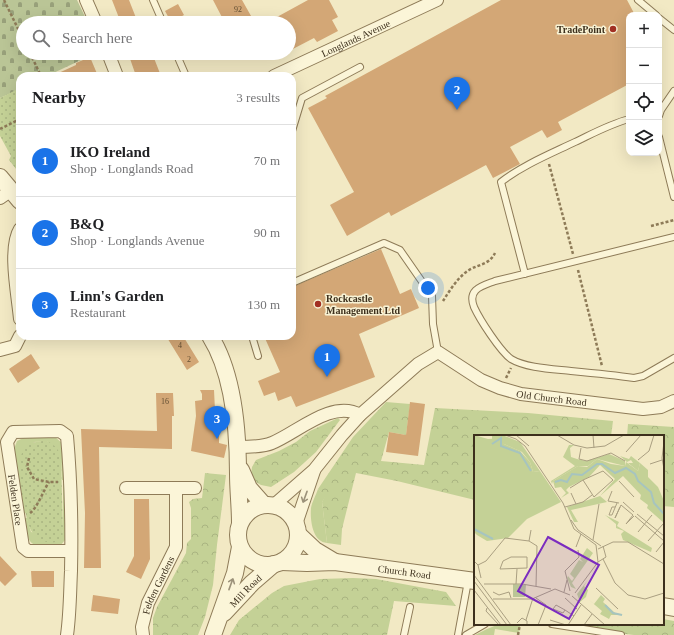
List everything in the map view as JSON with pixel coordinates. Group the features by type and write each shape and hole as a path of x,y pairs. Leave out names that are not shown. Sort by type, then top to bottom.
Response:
{"street":[{"path":"86,0 93,16"},
{"name":"Longlands Avenue","path":"283,72 437,0"},
{"path":"111,60 115,72"},
{"path":"0,177 10,197"},
{"path":"16,241 16,276"},
{"path":"0,350 15,346 18,340"},
{"path":"213,340 224,364 230,390 238,455 240,523"},
{"path":"269,505 314,470 360,415 418,364 438,352"},
{"name":"Old Church Road","path":"438,352 481,380 500,388 521,394 644,409 661,407 674,400"},
{"path":"238,455 271,444 299,427 338,411 353,411 360,415"},
{"name":"Felden Place","path":"67,635 71,551 71,483 67,436 60,431 13,432 7,442 23,547 28,551 71,551"},
{"path":"238,455 249,488 269,505"},
{"path":"297,529 290,515 282,508 269,505 255,507 248,512 240,523 237,538 244,555 259,564 278,563 289,557 297,542 297,529 314,470"},
{"path":"126,488 195,488"},
{"name":"Felden Gardens","path":"143,635 142,627 148,603 176,547 176,488"},
{"name":"Church Road","path":"297,529 315,550 334,562"},
{"name":"Mill Road","path":"214,635 235,573 240,547"},
{"name":"Church Road","path":"278,563 334,562 471,581"},
{"name":"Mill Road","path":"219,619 252,583 278,563"},
{"path":"664,606 674,608"}],"lane":[{"path":"153,0 160,16"},
{"path":"638,0 652,12"},
{"path":"662,20 674,30"},
{"path":"179,60 184,72"},
{"path":"296,117 302,98 360,67"},
{"path":"662,109 674,92"},
{"path":"525,274 501,182 513,172 545,156 594,133 626,120"},
{"path":"662,149 674,197"},
{"path":"674,237 525,274 480,287 474,292 472,299 476,311 502,351 516,361 548,369 634,378 643,376 674,358"},
{"path":"296,281 384,243 400,250 432,296 433,324 438,352"},
{"path":"253,340 258,356"},
{"path":"458,635 471,581"},
{"path":"404,635 410,607"},
{"path":"466,635 483,625"},
{"path":"558,625 621,635"}],"path":[{"path":"4,0 16,25"},
{"path":"33,60 39,72"},
{"path":"0,129 16,122"},
{"path":"651,226 674,220"},
{"path":"442,303 450,290 463,275 470,269 488,262 495,254"},
{"path":"500,388 516,361"},
{"path":"29,458 27,467 34,479 49,482 71,483"},
{"path":"18,517 29,514 34,510 42,492 49,482"},
{"path":"518,635 520,625"}],"green space":[{"path":"0,0 77,0 85,16 16,16 16,60 81,60 56,72 16,72 16,91 0,98"},
{"path":"16,90 16,169 9,160 11,156 0,136 0,98"},
{"path":"386,402 410,404 406,435 389,432 381,461 424,465 435,408 528,413 613,421 611,435 474,435 474,500 397,481 356,473 342,529 341,545 327,543 322,502 325,496 318,489 353,437"},
{"path":"338,418 340,420 316,452 294,472 271,487 261,485 254,481 251,475 252,467 256,460 279,451 296,442 310,431"},
{"path":"628,424 674,427 674,507 664,506 664,435 627,435"},
{"path":"25,437 55,437 62,443 66,480 62,480 61,460 47,441 34,442 20,472 26,513 24,513 14,449 17,441"},
{"path":"47,441 57,449 61,460 63,529 62,540 58,542 46,542 38,538 32,532 24,508 21,485 19,466 23,451 25,448 34,443"},
{"path":"205,473 226,475 213,585 205,617 198,635 153,635 153,618 157,607 186,553 187,543 191,539 191,508 189,502 193,499 202,498"},
{"path":"63,484 66,484 65,540 60,546 42,546 33,544 28,535 24,518 27,518 31,532 61,540 63,529"},
{"path":"318,489 326,496 322,502 327,543 318,539 313,529 311,518 312,503"},
{"path":"320,579 376,579 446,592 456,606 394,601 387,635 230,635 239,620 272,593 284,586"},
{"path":"664,619 674,621 674,635 634,635 562,625 664,625"},
{"path":"497,625 520,626 519,633 495,629 494,635 475,635 487,629"}],"building":[{"path":"112,0 129,0 135,16 118,16"},
{"path":"213,0 242,0 251,16 221,16"},
{"path":"308,0 329,0 338,17 332,20 338,31 317,42 314,38 296,47 296,16 279,16"},
{"path":"501,0 627,0 633,12 626,12 626,86 558,122 562,130 547,138 542,130 510,147 520,164 493,178 486,165 391,216 389,212 347,236 330,205 354,192 308,108 327,98 325,96"},
{"path":"178,4 184,15 168,16 165,11"},
{"path":"83,60 91,60 96,72 61,72 76,65 76,63"},
{"path":"130,60 155,60 159,72 138,72 135,72"},
{"path":"381,249 400,294 411,289 419,308 359,334 375,377 296,407 291,396 278,401 275,392 264,396 258,381 280,372 266,340 296,340 296,285"},
{"path":"168,340 185,340 199,362 187,370"},
{"path":"31,354 40,368 18,383 9,369"},
{"path":"200,390 214,390 216,431 219,432 219,443 227,445 224,458 191,451 196,416 195,401 202,400"},
{"path":"156,393 173,393 174,416 172,416 172,449 99,447 101,568 84,568 85,513 81,429 157,431"},
{"path":"410,402 425,404 418,456 386,452 389,432 406,435"},
{"path":"134,499 149,499 150,559 141,579 126,572 134,556"},
{"path":"0,556 17,574 5,586 0,581"},
{"path":"31,571 54,571 54,587 32,587"},
{"path":"93,595 120,599 118,614 91,611"}],"place":[{"name":"TradePoint","path":"613,29"},
{"name":"B&Q","path":"457,110"},
{"name":"Rockcastle Management Ltd","path":"318,304"},
{"name":"IKO Ireland","path":"327,377"},
{"name":"Linn's Garden","path":"217,439"}]}
